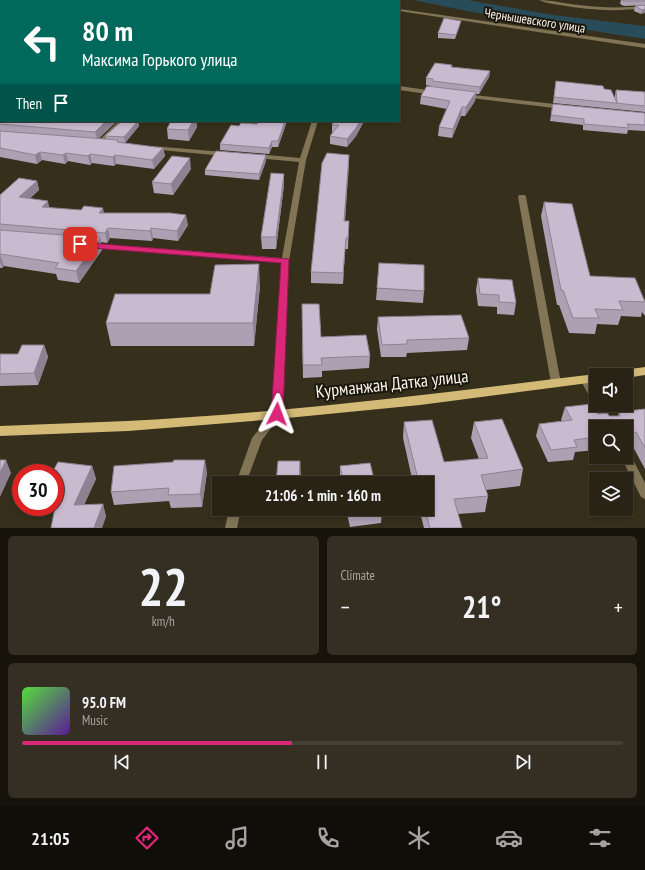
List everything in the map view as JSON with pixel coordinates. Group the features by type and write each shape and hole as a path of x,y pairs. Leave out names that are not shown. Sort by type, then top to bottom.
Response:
{"main road":[{"path":"633,373 645,371"},
{"name":"Курманжан Датка улица","path":"0,431 128,426 277,414 420,400 589,378"}],"street":[{"path":"541,0 580,8 615,11 645,7"},
{"name":"Чернышевского улица","path":"400,10 645,46"},
{"path":"400,88 438,93"},
{"path":"461,96 569,108"},
{"path":"99,143 122,122"},
{"path":"244,476 257,438 277,414 285,261 303,160 315,122"},
{"path":"91,142 107,144"},
{"path":"146,147 232,154"},
{"path":"248,156 303,160"},
{"path":"522,197 556,383"},
{"path":"80,244 285,261"},
{"path":"630,464 645,494"},
{"path":"231,528 234,516"}],"water":[{"path":"413,0 468,0 553,15 645,26 645,39 472,12"}],"building":[{"path":"622,0 645,0 645,1 625,1"},
{"path":"645,5 645,9 642,10 635,6"},
{"path":"444,18 461,21 456,35 438,33"},
{"path":"435,63 452,65 451,67 490,71 480,87 432,81 433,79 426,78"},
{"path":"556,81 603,86 604,89 611,90 617,103 616,90 645,92 645,106 554,97"},
{"path":"427,86 476,92 466,107 462,107 453,129 439,127 450,101 421,96"},
{"path":"553,104 645,113 645,125 627,124 629,128 584,124 584,119 551,115"},
{"path":"0,122 105,122 95,132 0,124"},
{"path":"121,122 137,122 124,137 105,136"},
{"path":"170,122 192,122 188,130 167,129"},
{"path":"258,122 285,122 278,141 272,141 269,148 220,144 231,125 239,126 241,123 257,124"},
{"path":"334,122 359,122 347,139 330,136 339,125 332,125"},
{"path":"0,131 118,140 117,142 163,148 152,160 115,155 113,157 90,154 88,156 66,153 63,155 40,152 35,155 0,148"},
{"path":"216,151 266,155 259,174 205,170"},
{"path":"327,153 349,155 344,221 349,221 343,273 311,272 322,163"},
{"path":"172,156 190,158 171,184 152,182"},
{"path":"271,173 284,174 276,237 261,237"},
{"path":"19,178 37,181 19,197 48,201 42,207 81,210 84,206 103,208 99,213 170,213 186,215 177,231 151,228 150,231 108,228 105,233 0,224 0,195"},
{"path":"544,202 572,204 590,276 635,278 645,302 619,301 623,310 595,309 599,318 573,318 563,290 561,290"},
{"path":"0,230 100,238 76,271 55,268 59,263 0,254"},
{"path":"379,263 424,265 424,291 377,288"},
{"path":"259,264 253,323 106,323 115,294 210,294 215,265"},
{"path":"478,278 512,280 516,303 499,302 499,295 480,294"},
{"path":"302,304 319,304 321,337 366,335 370,356 321,358 322,365 303,365"},
{"path":"461,315 469,338 407,340 407,344 382,345 378,317"},
{"path":"22,345 44,345 34,373 0,374 0,354 18,354"},
{"path":"589,404 589,412 597,412 598,414 607,413 609,416 620,416 619,412 633,412 633,410 645,409 645,448 636,432 633,433 633,420 589,420 589,438 574,440 577,447 551,450 539,424 572,420 565,407"},
{"path":"502,419 523,469 481,475 488,496 454,499 462,528 430,528 427,516 434,516 434,476 417,476 404,422 432,420 444,462 488,458 474,422"},
{"path":"0,460 6,460 0,473"},
{"path":"174,460 205,460 200,494 168,495 169,488 111,492 114,466 173,462"},
{"path":"278,461 300,461 299,476 277,476"},
{"path":"58,462 92,466 74,505 103,504 94,528 51,528 53,516 64,516 64,464 57,464"},
{"path":"370,463 373,476 342,476 340,466"}],"route":[{"path":"80,244 285,261 277,414"}]}
